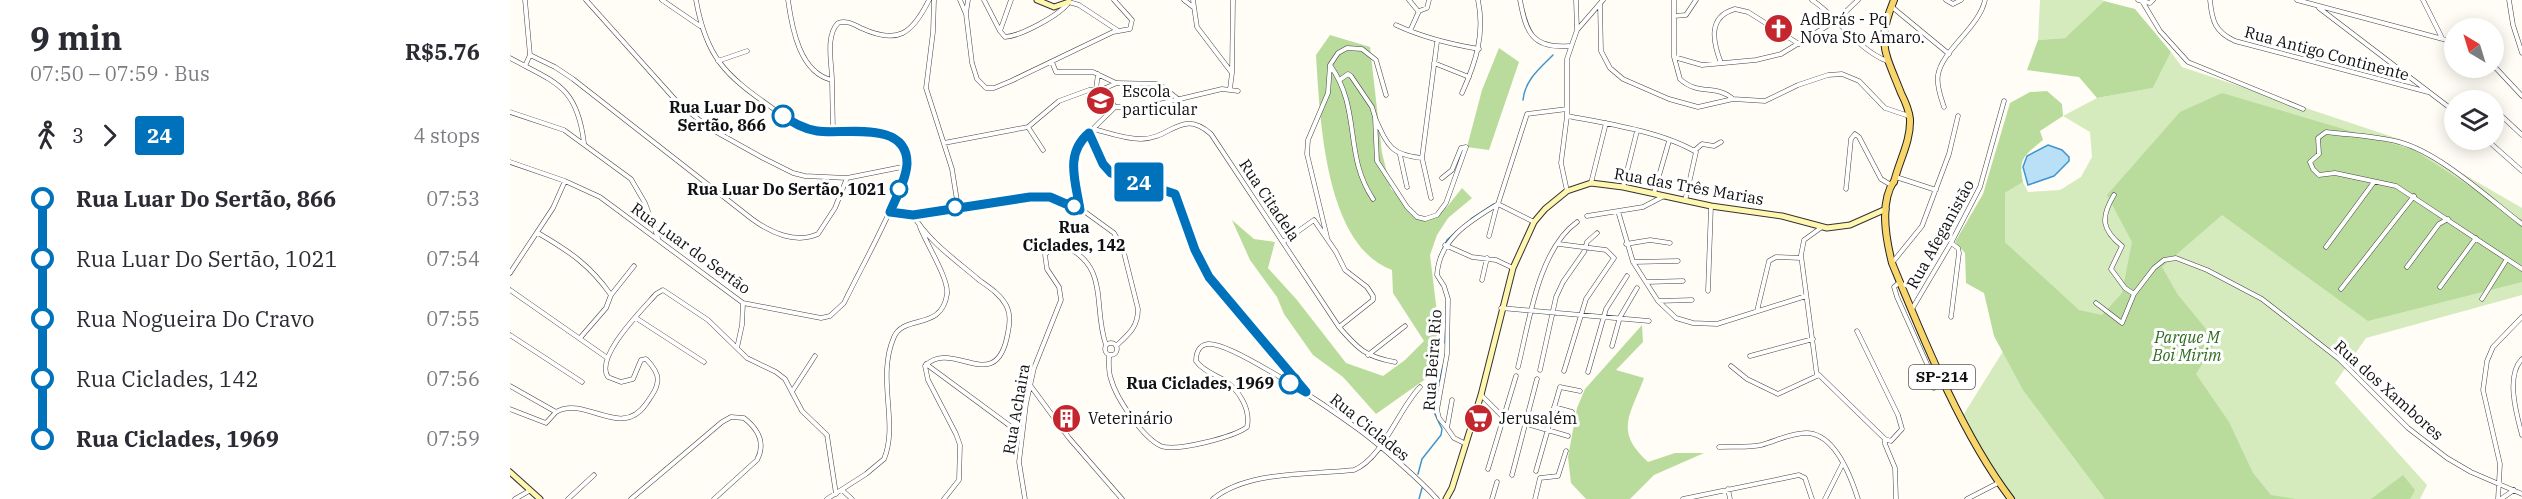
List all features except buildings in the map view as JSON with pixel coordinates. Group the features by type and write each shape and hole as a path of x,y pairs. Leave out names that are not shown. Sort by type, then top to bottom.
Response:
{"main road":[{"name":"SP-214","path":"1893,3 1885,22 1882,40 1910,116 1906,148 1894,181 1887,211 1888,248 1900,282 1957,408 1998,483 2011,499"}],"street":[{"path":"525,0 530,56 525,66"},
{"path":"586,0 659,84 696,118 793,173 805,176 847,178 907,166 902,148 893,137 882,133 818,132 795,124 729,76 718,61 700,27 696,0"},
{"path":"662,0 700,27"},
{"path":"788,0 794,31 808,62 816,75 832,80"},
{"path":"833,132 831,41 832,32 838,23 848,22 884,37 893,37 902,34 917,22 929,0"},
{"path":"934,0 933,32 925,82 927,96 952,169 958,207"},
{"path":"960,0 966,14"},
{"path":"968,0 966,14 972,63 977,79 986,88 994,88 1117,30 1129,30 1133,23 1114,0"},
{"path":"984,0 1005,37 1015,35 1055,15 1068,1"},
{"path":"1000,31 1011,0"},
{"path":"1037,0 1054,8"},
{"path":"1184,0 1193,7"},
{"path":"1193,0 1197,27 1232,73"},
{"path":"1230,89 1233,0"},
{"path":"1410,0 1419,11"},
{"path":"1410,32 1419,11 1427,8 1429,0"},
{"path":"1462,93 1479,49 1482,34 1478,0"},
{"path":"1520,0 1532,37 1546,45 1569,46"},
{"path":"1576,0 1576,30"},
{"path":"1674,0 1674,57 1680,79 1689,87 1725,91 1733,99"},
{"path":"1674,16 1686,15 1696,0"},
{"path":"1812,0 1876,57 1889,62"},
{"path":"1674,57 1702,65 1771,57 1799,44 1837,20 1858,0"},
{"path":"1946,0 1953,4 1961,0"},
{"path":"1944,107 1938,74 1949,54 1976,21 1985,0"},
{"path":"2140,0 2151,1"},
{"path":"2140,0 2160,31 2188,62 2304,109"},
{"name":"Rua Antigo Continente","path":"2210,0 2215,27 2223,36 2428,92"},
{"path":"2296,0 2319,8 2442,38"},
{"path":"2423,0 2442,38"},
{"path":"2509,0 2513,25 2522,53"},
{"path":"1054,8 1068,1 1079,5 1117,30"},
{"path":"1567,191 1561,164 1567,116 1566,71 1569,46 1576,30 1602,2"},
{"path":"1602,2 1601,51 1604,60 1617,75 1655,94 1686,105 1702,106 1733,99 1769,101 1798,85 1828,75 1842,74 1859,81 1885,108 1910,116"},
{"path":"1893,3 1949,54"},
{"path":"1054,8 1055,15"},
{"path":"2319,8 2414,78 2444,104"},
{"path":"1720,63 1713,41 1713,29 1725,14 1735,9 1748,12 1799,44"},
{"path":"1396,26 1437,42 1479,49"},
{"path":"1431,198 1422,158 1437,42"},
{"path":"1327,237 1307,154 1310,133 1328,93 1330,65 1338,53 1347,48 1362,49 1376,60 1386,95"},
{"path":"718,61 747,51"},
{"path":"530,56 555,67 573,79 752,219 774,233 798,237 818,234 835,208 847,178"},
{"path":"510,58 568,93 574,103 584,144"},
{"path":"1052,62 1056,72 1093,72 1117,84"},
{"path":"1434,63 1469,77"},
{"path":"1330,65 1341,79 1351,111 1354,155 1362,182 1373,198"},
{"path":"1096,89 1098,74"},
{"path":"1341,79 1348,74 1351,76 1372,107 1387,143 1400,155 1422,158"},
{"path":"2504,77 2522,96"},
{"path":"2403,87 2414,78"},
{"path":"944,143 1028,127 1059,101 1117,84 1159,84 1178,99"},
{"path":"1104,89 1115,106"},
{"path":"1080,210 1073,179 1073,162 1078,145 1115,106 1146,107 1230,89 1238,91"},
{"name":"Rua Afeganistão","path":"1912,309 1951,243 1983,180 2004,101"},
{"path":"1489,236 1526,115 1530,112 1567,109"},
{"path":"510,112 564,130 636,186 658,239"},
{"path":"1567,116 1637,131 1694,151 1697,155 1685,201"},
{"path":"1892,263 1922,226 1949,154 1958,116"},
{"path":"1375,117 1377,161 1407,207 1417,217 1425,219 1437,215 1446,203 1466,147 1461,148 1452,170 1442,178"},
{"path":"2504,118 2522,135"},
{"name":"Rua Citadela","path":"1094,129 1140,139 1149,138 1183,123 1202,126 1211,134 1339,327 1354,345 1368,356"},
{"path":"1592,183 1606,123"},
{"path":"1028,127 1043,150"},
{"path":"1623,187 1637,131"},
{"path":"2522,225 2454,171 2414,147 2399,142 2326,132 2318,138 2319,154 2310,162 2319,175 2334,174 2397,186 2522,269"},
{"path":"1089,133 1103,164 1111,173 1175,194 1195,250 1209,277 1306,392"},
{"path":"1846,189 1851,139 1855,134 1859,136 1881,179 1936,190"},
{"path":"1654,193 1669,141"},
{"path":"1694,151 1702,144 1714,146 1720,142"},
{"path":"2498,150 2522,171"},
{"path":"1400,155 1407,188"},
{"name":"Rua Luar do Sertão","path":"510,162 565,181 600,197 743,303 821,318 830,315 844,303 890,212 907,166"},
{"path":"510,273 553,208 565,181"},
{"path":"2326,246 2374,182"},
{"name":"Rua das Três Marias","path":"1446,499 1467,444 1513,268 1534,222 1545,209 1567,191 1592,183 1623,187 1711,207 1782,216 1822,227 1850,225 1887,211"},
{"path":"1587,216 1643,207 1664,195"},
{"path":"2096,303 2122,323 2134,294 2125,288 2111,269 2122,246 2108,235 2106,230 2105,215 2114,195"},
{"path":"2341,289 2414,196"},
{"path":"890,212 913,215 1030,197 1050,197 1080,210 1114,233 1123,249 1138,309 1138,318 1131,333 1116,346 1115,354 1109,356 1105,351 1106,345 1111,343 1116,346"},
{"path":"1498,204 1534,222"},
{"path":"1498,204 1476,217 1451,237 1445,245 1472,257 1487,258 1513,268"},
{"path":"1708,291 1711,207"},
{"path":"1618,211 1633,262 1658,300 1676,318 1717,324 1806,296"},
{"path":"827,499 866,474 885,457 889,428 886,371 895,334 905,327 938,314 946,297 946,286 913,215"},
{"path":"2407,267 2439,224 2448,219"},
{"path":"1283,242 1313,220 1327,237 1345,270 1372,293 1374,298 1371,303 1339,327"},
{"path":"1518,367 1530,309 1540,279 1565,232 1577,222"},
{"path":"918,224 953,258 997,294 1006,306 1010,317 1005,348 993,363 982,366 942,358 926,364"},
{"path":"1822,227 1804,240 1801,258 1818,374 1885,439 1891,441 1902,429 1898,415 1857,331"},
{"path":"538,233 571,253 591,269 611,295"},
{"path":"1540,370 1553,311 1563,282 1587,243 1597,233"},
{"path":"2439,287 2476,238"},
{"path":"1626,244 1650,240 1670,243"},
{"path":"1951,243 1958,248 1959,253 1951,317"},
{"path":"1558,244 1606,250 1614,258 1592,287 1580,314 1564,371"},
{"name":"Rua Achaira","path":"1025,499 1019,462 1021,434 1034,368 1061,300 1059,286 1044,261 1050,249 1063,245 1086,260 1093,270 1098,283 1099,322 1106,345"},
{"name":"Rua Beira Rio","path":"1445,245 1437,272 1448,299 1447,354 1437,410 1439,418 1447,428"},
{"path":"1757,311 1769,261 1776,257 1801,258"},
{"path":"1482,280 1487,258"},
{"name":"Rua dos Xambores","path":"2134,294 2154,268 2164,260 2176,258 2200,267 2268,304 2346,364 2408,428 2447,458 2471,472 2522,494"},
{"path":"2482,299 2507,258"},
{"path":"1633,262 1678,261"},
{"path":"580,338 606,308 611,295 634,266"},
{"path":"1588,372 1604,316 1611,299 1627,276"},
{"path":"1646,282 1683,281"},
{"path":"1900,282 1894,287 1897,297 1928,364 1934,388"},
{"path":"1612,346 1620,317 1637,288"},
{"path":"510,290 606,357"},
{"path":"510,409 546,423 556,412 567,407 576,407 619,419 628,418 640,412 657,383 652,366 646,359 641,360 633,379 614,381 605,374 606,357 656,294 663,290 708,320 747,358 781,375 806,416 827,435 836,494"},
{"path":"1658,300 1692,300"},
{"path":"736,349 742,325 743,303"},
{"path":"1502,308 1649,321"},
{"path":"2514,490 2500,499 2496,444 2483,390 2487,361 2493,347 2522,317"},
{"path":"636,318 704,362"},
{"path":"1368,356 1405,326"},
{"path":"510,335 582,382"},
{"path":"1750,356 1813,339"},
{"name":"Rua Ciclades","path":"1109,356 1108,368 1116,393 1147,434 1162,446 1173,448 1203,442 1235,433 1247,427 1248,414 1237,392 1196,361 1196,354 1203,345 1209,344 1222,347 1306,392 1360,430 1437,499"},
{"path":"792,391 815,356"},
{"path":"1368,356 1395,362"},
{"path":"2522,359 2518,363 2513,394 2522,435"},
{"path":"926,364 1021,434"},
{"path":"926,364 928,380 955,431 960,450 958,480 944,499"},
{"path":"1731,366 1747,379 1778,393 1810,380 1818,374"},
{"path":"1488,469 1515,376"},
{"path":"1512,475 1538,379"},
{"path":"1030,385 1070,438 1122,499"},
{"path":"510,386 556,412"},
{"path":"1536,471 1562,386 1580,391"},
{"path":"1213,499 1221,492 1271,476 1354,470 1364,466 1420,387"},
{"path":"1481,395 1503,417 1568,436"},
{"path":"1452,400 1447,428 1454,438 1467,444"},
{"path":"1554,407 1572,412"},
{"path":"632,498 722,422 732,417 744,418 757,430 761,438 761,453 757,460 714,499"},
{"path":"1719,447 1756,446 1809,433 1822,438 1843,462 1850,474 1858,499"},
{"path":"1885,439 1895,468 1896,499"},
{"path":"1535,499 1540,478 1558,476 1566,451"},
{"path":"1825,499 1843,462"},
{"path":"510,472 540,499"},
{"path":"568,499 594,475"},
{"path":"1683,499 1802,475 1807,481 1812,499"},
{"path":"1492,499 1497,483"},
{"path":"1967,499 1998,483"},
{"path":"1728,489 1730,499"},
{"path":"842,490 852,499"},
{"path":"515,499 529,491"},
{"path":"1984,491 1986,499"}],"green space":[{"path":"2040,0 2104,1 2065,38 2038,40"},
{"path":"2104,1 2135,9 2171,52 2153,88 2097,98 2079,77 2027,70 2038,40 2065,38"},
{"path":"1330,35 1370,47 1382,153 1391,189 1425,221 1447,207 1462,188 1472,198 1448,218 1437,235 1430,255 1441,346 1434,373 1376,414 1343,377 1313,355 1284,314 1277,297 1250,260 1232,220 1254,239 1275,242 1268,268 1297,300 1346,363 1383,376 1405,360 1424,341 1393,293 1392,270 1369,256 1352,235 1339,207 1324,144 1316,55"},
{"path":"1499,48 1519,62 1489,150 1467,147 1482,90"},
{"name":"Parque M Boi Mirim","path":"2171,52 2182,67 2408,142 2522,208 2522,295 2366,338 2335,383 2427,485 2420,499 2010,499 1962,417 2047,281 2005,242 2005,193 2023,182 2028,192 2060,190 2081,177 2092,157 2090,132 2063,116 2097,98 2153,88"},
{"path":"2047,91 2062,104 2063,116 2040,131 2043,140 2027,154 2022,162 2023,182 2005,193 2005,242 2079,310 2102,315 2122,293 2132,242 2107,195 2180,112 2222,93 2414,150 2522,220 2522,282 2368,321 2222,215 2162,267 2178,295 2216,341 2196,374 2229,422 2253,473 2271,495 2296,499 2105,499 2023,390 1994,336 1984,293 1966,283 1965,253 1955,242 1983,194 2010,103 2030,92"},
{"path":"1642,325 1643,342 1616,370 1644,378 1630,413 1628,432 1631,441 1648,462 1675,453 1704,453 1654,475 1630,499 1586,499 1571,483 1568,457 1577,408 1585,389"},
{"path":"2403,475 2415,490 2410,499 2371,499"}],"water":[{"path":"2048,145 2062,150 2069,157 2069,161 2054,176 2028,185 2023,167 2027,156"}],"waterway":[{"path":"1523,100 1530,81 1553,55"},
{"path":"1471,219 1494,204"},
{"path":"1439,257 1447,240 1456,232"},
{"path":"1436,276 1441,285"},
{"path":"1445,343 1446,321"},
{"path":"1418,474 1422,459 1441,435 1442,429 1433,410 1443,366"},
{"path":"1419,499 1422,488"}],"bus line":[{"name":"24","path":"783,116 805,129 818,132 882,133 893,137 907,158 907,166 890,212 913,215 1030,197 1050,197 1080,210 1073,179 1073,162 1078,145 1089,133 1103,164 1111,173 1157,186 1177,196 1195,250 1209,277 1306,392 1290,383"}],"place":[{"name":"AdBrás - Pq Nova Sto Amaro.","path":"1779,28"},
{"name":"Escola particular","path":"1101,100"},
{"name":"Rua Luar Do Sertão, 866","path":"783,116"},
{"name":"Rua Luar Do Sertão, 1021","path":"899,189"},
{"name":"Rua Ciclades, 142","path":"1074,206"},
{"name":"Rua Ciclades, 1969","path":"1290,383"},
{"name":"Veterinário","path":"1067,418"},
{"name":"Jerusalém","path":"1478,418"}]}
